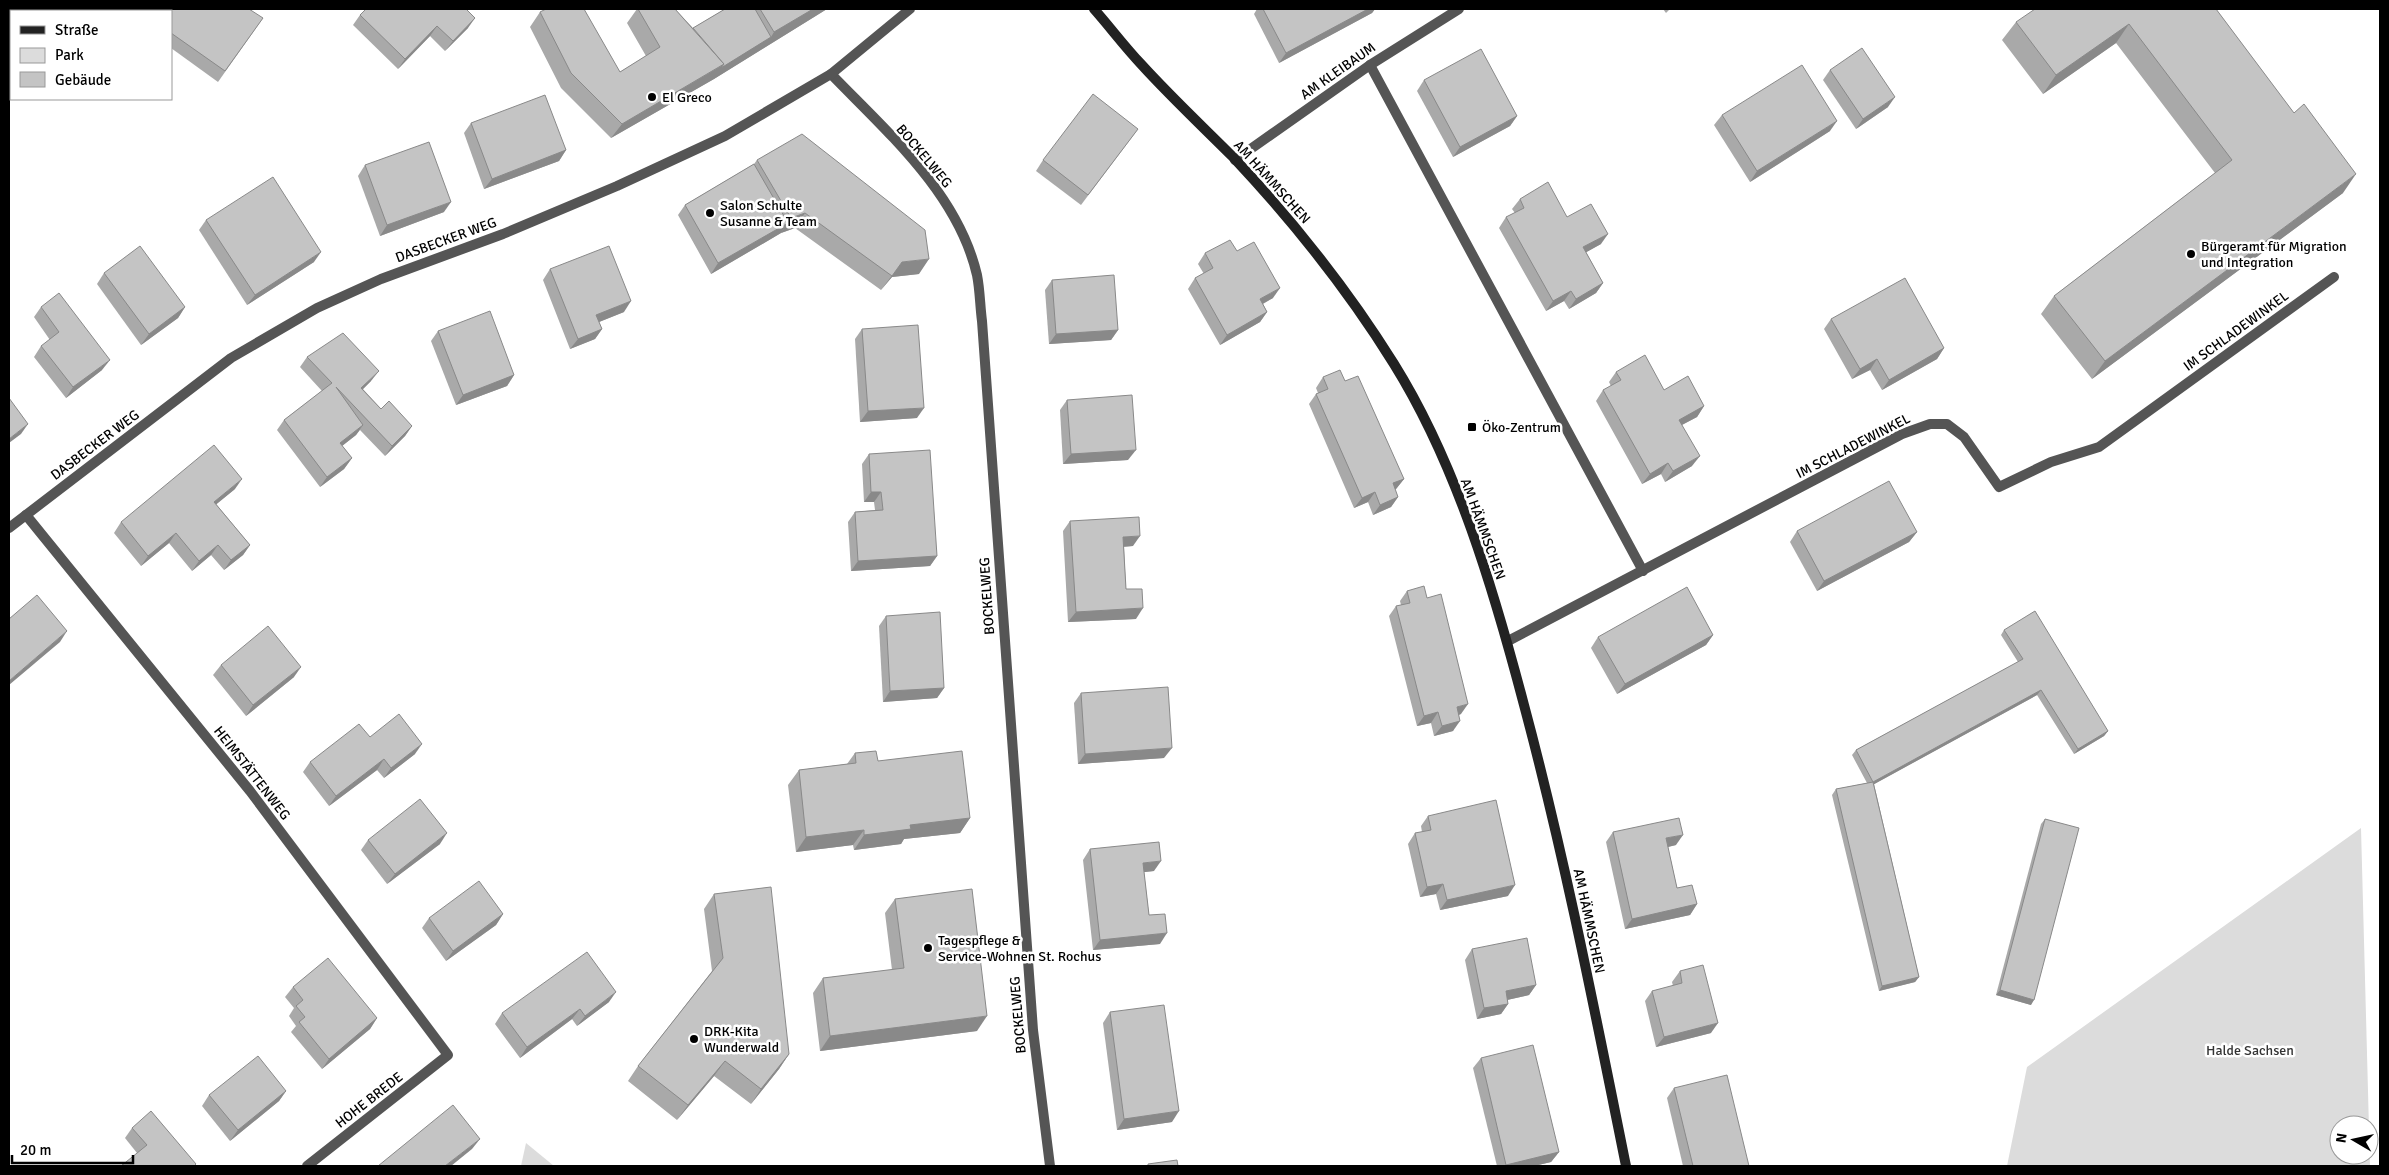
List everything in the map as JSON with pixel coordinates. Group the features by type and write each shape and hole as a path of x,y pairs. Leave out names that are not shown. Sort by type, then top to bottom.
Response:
{"street":[{"name":"DASBECKER WEG","path":"9,528 231,358 317,308 381,279 503,234 617,186 724,136 831,74 910,9"},
{"name":"AM HÄMMSCHEN","path":"1094,9 1140,64 1235,160 1302,236 1334,277 1393,362 1434,437 1478,549 1508,641 1540,763 1579,936 1626,1166"},
{"name":"AM KLEIBAUM","path":"1235,160 1370,65 1459,9"},
{"path":"1370,65 1643,572"},
{"name":"BOCKELWEG","path":"831,74 934,186 961,230 976,275 982,321 1032,1030 1050,1166"},
{"name":"IM SCHLADEWINKEL","path":"1508,641 1643,572 1902,434 1930,424 1947,424 1964,437 1999,487 2027,471 2099,447 2334,277"},
{"name":"HEIMSTÄTTENWEG","path":"26,514 250,792 448,1055"},
{"name":"HOHE BREDE","path":"307,1166 448,1055"}],"green space":[{"name":"Halde Sachsen","path":"2361,828 2369,1115 2329,1115 2329,1165 2370,1166 2007,1166 2027,1067"},
{"path":"526,1143 554,1166 521,1166"}],"building":[{"path":"9,9 51,9 10,10 9,31"},
{"path":"249,9 263,18 225,71 172,34 172,10 160,10"},
{"path":"366,9 466,9 475,18 453,41 437,26 405,59 360,15"},
{"path":"546,9 584,9 620,72 660,47 638,9 675,9 724,64 622,124 571,73 540,12"},
{"path":"725,9 755,9 771,37 721,68 724,64 693,28"},
{"path":"760,9 813,9 774,32"},
{"path":"1263,9 1368,9 1286,53"},
{"name":"Bürgeramt für Migration und Integration","path":"2035,9 2216,9 2294,113 2304,104 2356,174 2105,361 2054,296 2232,160 2129,24 2056,75 2016,22"},
{"path":"1862,48 1895,97 1863,119 1830,70"},
{"path":"1481,49 1517,116 1460,147 1424,80"},
{"path":"1802,65 1837,121 1757,171 1722,115"},
{"path":"1093,94 1138,129 1088,195 1043,160"},
{"path":"545,95 566,150 492,179 471,123"},
{"path":"802,134 925,230 929,259 902,262 892,276 805,213 791,218 757,160"},
{"path":"429,142 451,202 387,225 365,165"},
{"path":"754,164 788,223 718,263 685,205"},
{"path":"273,177 321,252 255,295 206,220"},
{"path":"1548,182 1567,217 1591,204 1608,234 1583,247 1603,283 1576,299 1571,291 1553,301 1506,217 1524,208 1520,199"},
{"path":"1230,240 1237,251 1254,242 1280,288 1260,299 1267,312 1227,335 1195,278 1213,268 1205,253"},
{"path":"140,246 185,307 149,334 104,273"},
{"path":"609,246 631,301 596,315 602,329 578,339 550,269"},
{"path":"1114,275 1118,330 1056,334 1052,280"},
{"path":"1905,278 1944,348 1889,380 1877,359 1860,369 1831,319"},
{"path":"59,293 110,360 73,387 41,346 59,332 41,307"},
{"path":"490,311 514,375 463,395 438,331"},
{"path":"918,325 924,408 868,411 862,329"},
{"path":"343,333 379,371 361,388 381,409 389,401 412,426 392,446 336,387 363,425 340,443 352,458 327,477 284,420 332,383 307,357"},
{"path":"1645,355 1664,390 1688,376 1704,406 1679,420 1700,456 1673,471 1668,463 1650,474 1603,390 1621,380 1616,372"},
{"path":"1340,370 1345,381 1358,376 1404,479 1393,483 1398,497 1380,505 1375,492 1362,498 1316,394 1328,389 1323,377"},
{"path":"1132,395 1136,450 1071,454 1067,400"},
{"path":"9,398 28,424 9,439"},
{"path":"214,445 242,479 214,502 250,545 231,560 218,545 199,561 176,533 148,556 121,522"},
{"path":"930,450 937,556 858,561 855,512 883,510 881,492 871,492 869,454"},
{"path":"1889,481 1917,532 1824,581 1797,531"},
{"path":"1139,517 1140,536 1123,537 1126,589 1142,589 1143,608 1076,612 1070,521"},
{"path":"1424,586 1427,598 1441,594 1468,704 1457,707 1460,721 1442,726 1438,712 1424,716 1396,606 1410,603 1407,591"},
{"path":"1687,587 1713,635 1625,684 1598,637"},
{"path":"37,595 67,631 9,681 9,619"},
{"path":"2035,611 2108,731 2078,749 2041,690 1873,782 1856,750 2023,659 2004,630"},
{"path":"940,612 944,688 890,691 886,616"},
{"path":"268,626 301,667 253,705 221,665"},
{"path":"1168,687 1172,748 1085,754 1081,693"},
{"path":"399,714 422,744 391,768 384,759 336,796 310,762 359,724 370,737"},
{"path":"876,751 878,761 962,751 970,818 910,825 911,829 864,835 864,830 806,837 799,770 856,763 855,753"},
{"path":"1873,782 1919,977 1882,986 1836,789"},
{"path":"420,799 447,833 395,874 368,840"},
{"path":"1496,800 1515,885 1447,900 1443,884 1427,887 1415,833 1431,830 1428,816"},
{"path":"1679,818 1683,835 1666,838 1677,888 1692,885 1697,904 1632,919 1613,832"},
{"path":"2045,819 2079,828 2034,1000 2000,990"},
{"path":"1159,842 1161,861 1143,863 1149,915 1165,914 1167,933 1100,940 1090,849"},
{"path":"479,881 503,914 453,951 429,918"},
{"path":"771,887 789,1054 761,1089 725,1061 688,1105 638,1066 723,958 714,894"},
{"name":"Tagespflege & Service-Wohnen St. Rochus","path":"972,889 987,1016 830,1036 823,978 904,968 895,899"},
{"path":"1527,938 1536,985 1506,991 1508,1004 1484,1008 1472,949"},
{"path":"587,952 616,992 585,1016 580,1009 527,1047 502,1013"},
{"path":"328,958 377,1018 329,1059 299,1022 305,1017 296,1006 303,1000 293,987"},
{"path":"1703,965 1718,1023 1664,1037 1652,991 1682,983 1680,971"},
{"path":"1164,1005 1179,1111 1124,1119 1110,1012"},
{"path":"1533,1045 1559,1152 1506,1165 1481,1058"},
{"path":"258,1056 286,1091 238,1130 209,1095"},
{"path":"1727,1075 1749,1166 1693,1166 1674,1088"},
{"path":"453,1105 480,1139 445,1166 378,1166"},
{"path":"151,1111 196,1164 194,1166 121,1166 147,1145 132,1128"},
{"path":"1177,1160 1178,1166 1148,1166 1148,1164"}],"place":[{"name":"El Greco","path":"652,97"},
{"name":"Salon Schulte Susanne & Team","path":"710,213"},
{"name":"Bürgeramt für Migration und Integration","path":"2191,254"},
{"name":"Öko-Zentrum","path":"1472,427"},
{"name":"Tagespflege & Service-Wohnen St. Rochus","path":"928,948"},
{"name":"DRK-Kita Wunderwald","path":"694,1039"}]}
